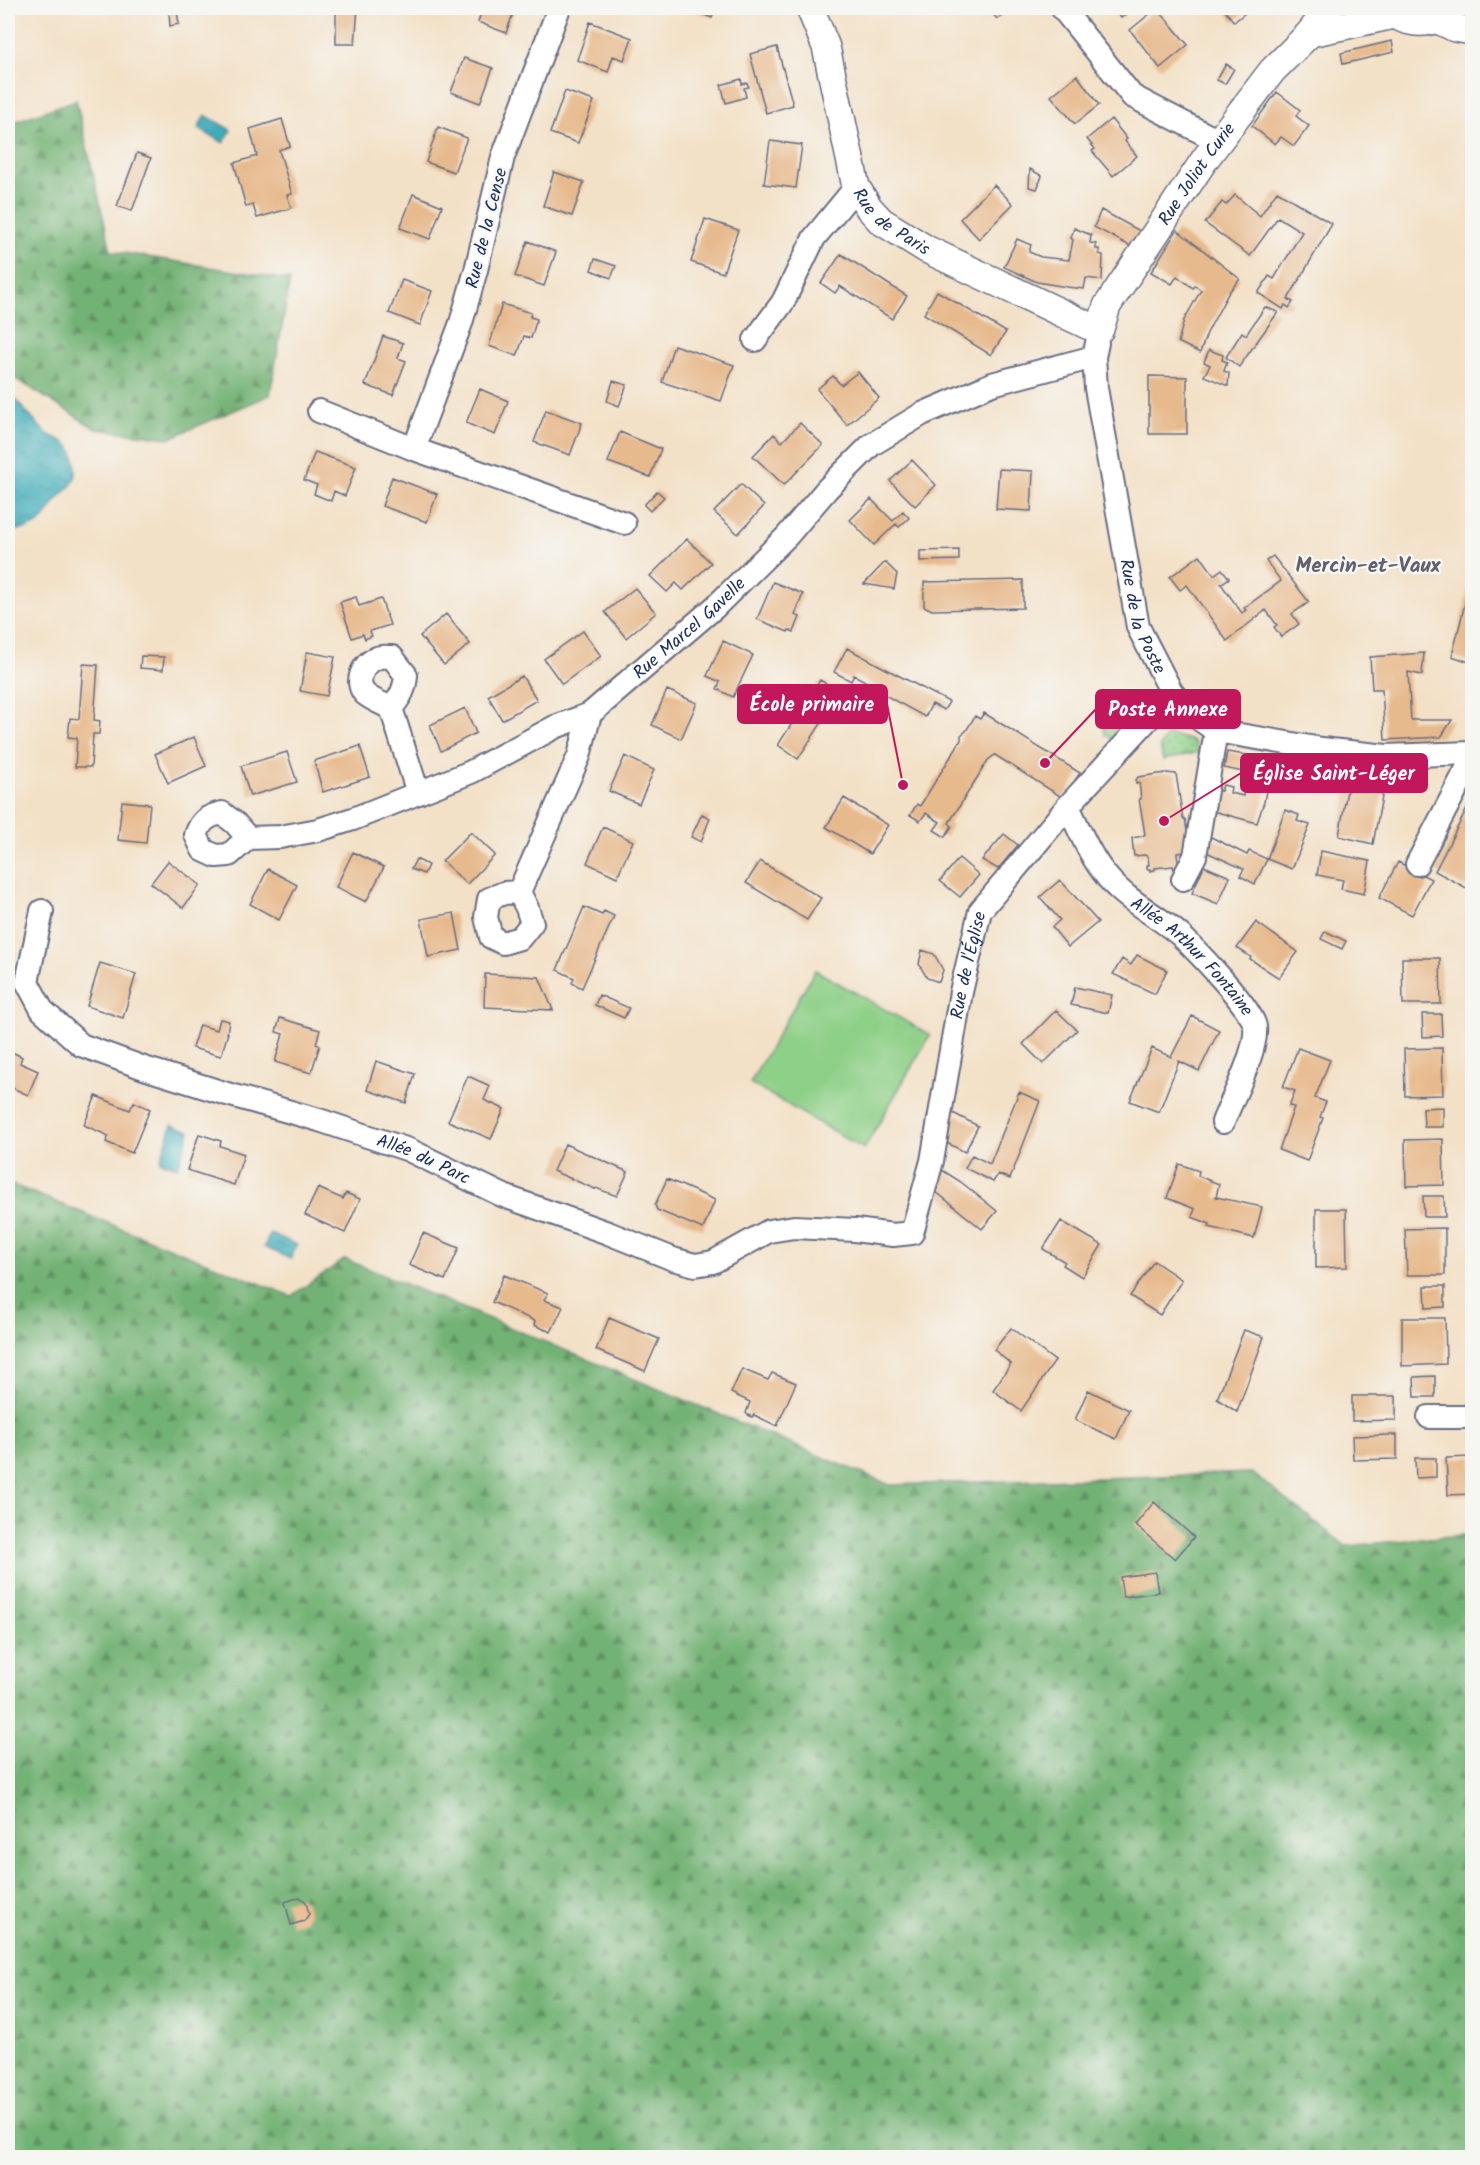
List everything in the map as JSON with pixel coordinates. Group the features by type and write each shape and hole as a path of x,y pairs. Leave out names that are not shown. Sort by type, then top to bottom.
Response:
{"street":[{"name":"Rue de la Cense","path":"414,448 461,323 503,157 559,8"},
{"name":"Rue de Paris","path":"810,8 826,47 856,187 869,208 881,221 926,249 1100,329"},
{"path":"1062,8 1132,96 1218,141"},
{"name":"Rue Joliot Curie","path":"1100,329 1107,306 1218,141 1272,71 1310,33 1329,8"},
{"path":"1310,33 1391,11 1404,20 1414,22 1425,22 1443,13 1455,28 1473,31"},
{"path":"755,340 783,302 814,238 856,187"},
{"name":"Rue de la Poste","path":"1100,329 1094,357 1096,387 1138,627 1172,693 1195,716 1216,731 1354,754 1386,756 1473,753"},
{"name":"Rue Marcel Gavelle","path":"248,838 280,837 318,830 353,819 471,772 555,727 590,714 715,607 787,536 827,489 871,445 922,414 992,384 1094,357"},
{"path":"320,411 414,448 624,523"},
{"name":"Rue de l'Église","path":"912,1233 932,1161 961,992 980,911 1068,806 1172,693"},
{"path":"391,708 418,792"},
{"path":"519,892 579,756 590,714"},
{"path":"1183,879 1195,856 1216,731"},
{"path":"1417,864 1473,759"},
{"name":"Allée Arthur Fontaine","path":"1068,806 1089,851 1109,879 1146,912 1179,935 1240,1000 1255,1023 1256,1039 1223,1122"},
{"name":"Allée du Parc","path":"42,911 27,982 42,1010 81,1045 175,1078 319,1120 409,1150 504,1196 695,1265 713,1262 769,1231 794,1227 855,1230 892,1235 912,1233"},
{"path":"1430,1418 1473,1417"}],"green space":[{"path":"76,100 111,251 290,280 270,395 170,438 96,429 8,374 8,124"},
{"path":"1129,700 1129,713 1118,716 1117,725 1127,727 1117,743 1105,734 1100,706"},
{"path":"1168,734 1193,741 1200,752 1163,760 1160,746"},
{"path":"815,970 930,1035 864,1149 750,1083"},
{"path":"8,1183 291,1296 345,1259 890,1485 1252,1473 1346,1546 1472,1534 1472,2157 8,2157"}],"water":[{"path":"205,115 231,130 224,143 198,129"},
{"path":"8,390 45,432 69,446 76,463 74,481 56,501 47,516 38,524 21,530 8,529"},
{"path":"172,1125 190,1131 178,1167 160,1161"},
{"path":"270,1233 297,1245 291,1259 264,1247"}],"building":[{"path":"336,8 358,8 355,44 336,44"},
{"path":"483,8 515,8 506,33 478,22"},
{"path":"687,8 716,8 712,18"},
{"path":"988,8 1012,8 997,19"},
{"path":"1113,8 1134,8 1121,18"},
{"path":"1157,8 1188,45 1160,68 1130,30"},
{"path":"1223,8 1251,8 1234,22"},
{"path":"177,12 179,24 170,26 169,13"},
{"path":"590,22 632,38 624,60 613,56 608,72 577,60"},
{"path":"1392,41 1394,52 1343,64 1341,53"},
{"path":"777,47 793,105 766,113 750,54"},
{"path":"464,58 493,68 480,103 451,92"},
{"path":"1226,64 1234,69 1225,84 1217,80"},
{"path":"1077,75 1099,105 1075,124 1051,96"},
{"path":"741,79 742,84 747,83 749,87 744,88 746,97 726,103 721,85"},
{"path":"565,91 594,101 578,143 550,133"},
{"path":"1277,92 1300,110 1296,116 1309,126 1294,146 1281,137 1275,144 1252,126"},
{"path":"282,119 290,146 279,150 292,194 287,195 291,208 257,218 253,205 246,207 234,163 257,156 250,129"},
{"path":"1111,119 1137,156 1113,176 1092,151 1095,149 1087,139"},
{"path":"438,127 467,138 454,172 426,162"},
{"path":"770,141 802,145 796,188 764,184"},
{"path":"137,153 151,158 132,211 117,206"},
{"path":"1030,169 1042,176 1037,189 1029,187"},
{"path":"554,172 584,182 572,216 543,206"},
{"path":"994,185 1013,204 979,239 960,219"},
{"path":"1277,191 1332,224 1288,299 1293,302 1289,308 1285,305 1283,309 1258,293 1269,276 1274,279 1302,232 1278,217 1250,256 1205,223 1222,202 1226,205 1235,195 1260,216"},
{"path":"413,194 442,206 430,239 400,228"},
{"path":"1101,210 1140,231 1130,246 1094,227"},
{"path":"705,219 738,230 723,273 691,262"},
{"path":"1074,228 1091,235 1090,243 1096,244 1099,254 1103,255 1102,280 1086,278 1084,289 1067,287 1037,282 1004,267 1017,239 1031,245 1029,252 1041,257 1069,260"},
{"path":"1177,230 1240,279 1229,292 1207,333 1200,353 1178,342 1184,320 1201,290 1195,286 1193,288 1177,276 1172,284 1151,272"},
{"path":"528,241 556,252 544,286 515,276"},
{"path":"841,254 907,296 892,319 840,286 835,293 821,283"},
{"path":"595,259 616,266 611,278 591,270"},
{"path":"402,280 432,291 420,325 389,313"},
{"path":"937,291 1006,332 991,355 924,314"},
{"path":"502,304 531,313 530,317 537,319 531,338 524,336 517,356 489,346"},
{"path":"1265,307 1278,312 1239,367 1226,357 1242,332 1246,335"},
{"path":"383,336 403,343 398,358 406,361 393,395 365,385"},
{"path":"674,345 734,365 721,401 662,382"},
{"path":"1209,350 1223,355 1222,360 1227,362 1224,371 1229,373 1228,386 1204,376 1210,365 1204,362"},
{"path":"858,372 879,398 847,425 817,389 833,376 841,385"},
{"path":"1149,376 1187,377 1187,434 1149,434"},
{"path":"613,381 627,385 619,406 607,401"},
{"path":"480,389 508,401 495,435 466,423"},
{"path":"546,410 582,423 570,455 534,442"},
{"path":"800,423 823,445 784,485 753,456 774,434 782,442"},
{"path":"620,432 661,449 650,477 608,462"},
{"path":"315,452 356,467 345,496 334,491 331,501 314,494 317,485 304,480"},
{"path":"912,460 936,485 915,506 890,481"},
{"path":"999,469 1033,471 1031,511 996,509"},
{"path":"392,477 437,494 427,522 382,506"},
{"path":"741,484 764,506 738,534 714,512"},
{"path":"657,491 664,497 650,511 644,505"},
{"path":"871,499 893,521 903,511 909,518 899,527 896,524 874,545 850,520"},
{"path":"687,539 711,563 683,590 676,583 667,592 650,576"},
{"path":"959,550 959,560 920,561 920,551"},
{"path":"1200,555 1214,575 1222,569 1229,578 1221,584 1242,613 1246,610 1244,608 1281,581 1266,561 1273,556 1309,602 1292,614 1299,624 1281,637 1274,627 1277,625 1266,610 1227,641 1187,585 1180,590 1170,577"},
{"path":"885,562 897,574 894,589 864,584"},
{"path":"1472,575 1472,663 1452,656"},
{"path":"1023,580 1023,608 932,610 924,606 924,582"},
{"path":"773,582 803,594 795,615 800,617 794,632 789,630 788,632 757,619"},
{"path":"635,588 656,613 626,638 605,612"},
{"path":"356,597 359,606 381,599 390,625 370,631 372,636 365,639 363,634 352,638 340,602"},
{"path":"446,614 470,644 444,665 420,636"},
{"path":"583,631 601,656 562,684 544,659"},
{"path":"723,641 753,655 733,697 717,689 720,682 707,676"},
{"path":"847,648 949,702 944,710 932,704 925,717 854,675 851,681 834,672"},
{"path":"307,652 335,657 327,696 300,691"},
{"path":"1424,653 1422,675 1408,672 1411,720 1452,720 1441,737 1385,740 1382,689 1372,689 1370,657"},
{"path":"141,656 164,657 163,670 140,668"},
{"path":"83,664 98,665 94,720 100,721 99,734 93,734 91,767 75,767 77,738 68,737 70,718 79,719"},
{"path":"522,676 537,700 502,720 488,696"},
{"path":"820,680 841,693 798,759 778,745"},
{"path":"667,690 697,703 681,739 652,725"},
{"path":"465,708 476,733 441,751 430,725"},
{"path":"984,713 1080,773 1063,798 995,755 988,760 949,823 952,826 945,837 934,830 940,822 926,813 920,821 910,815 917,804 920,806 961,740 961,735 975,716 980,719"},
{"path":"194,737 206,766 168,783 155,754"},
{"path":"360,746 370,777 323,792 314,761"},
{"path":"287,752 297,782 250,796 241,766"},
{"path":"1227,752 1272,759 1264,802 1257,823 1209,810 1213,789 1221,791 1223,785 1231,787 1230,793 1243,796 1248,773 1224,768"},
{"path":"625,756 654,770 639,804 609,791"},
{"path":"1176,774 1183,819 1185,819 1187,831 1190,831 1187,852 1177,853 1178,861 1182,860 1179,869 1174,869 1173,866 1155,868 1150,871 1147,869 1148,857 1134,856 1132,838 1145,834 1139,799 1141,799 1139,782 1136,783 1136,780 1138,777"},
{"path":"1349,779 1384,786 1373,844 1339,836"},
{"path":"844,798 888,825 870,854 826,827"},
{"path":"1472,799 1472,885 1470,890 1435,871"},
{"path":"122,801 150,804 146,843 118,840"},
{"path":"1285,810 1299,815 1297,821 1310,825 1292,869 1267,859"},
{"path":"702,814 710,818 701,842 691,837"},
{"path":"603,827 633,841 617,877 587,863"},
{"path":"471,832 495,855 467,884 442,861"},
{"path":"1004,834 1018,845 998,869 982,860"},
{"path":"1205,834 1247,855 1249,851 1267,859 1255,884 1240,876 1244,869 1202,850"},
{"path":"1321,851 1370,861 1364,894 1341,889 1343,880 1317,875"},
{"path":"353,852 384,867 366,902 336,887"},
{"path":"959,858 979,875 960,897 940,881"},
{"path":"416,859 428,865 424,874 411,869"},
{"path":"168,861 200,885 183,908 151,883"},
{"path":"760,861 821,898 807,920 746,883"},
{"path":"1398,862 1431,879 1412,915 1379,898"},
{"path":"1204,866 1230,877 1218,904 1192,893"},
{"path":"268,869 297,885 279,920 250,904"},
{"path":"1060,880 1098,922 1068,947 1052,927 1060,920 1040,897"},
{"path":"584,907 602,915 604,911 614,916 582,988 572,983 574,978 557,970"},
{"path":"454,913 461,950 428,957 421,919"},
{"path":"1256,922 1298,952 1279,978 1237,948"},
{"path":"1325,931 1346,941 1342,949 1321,939"},
{"path":"922,950 934,954 943,970 939,982 927,978 919,964"},
{"path":"1137,955 1167,970 1155,994 1113,974 1122,959 1131,965"},
{"path":"1402,958 1440,958 1441,1004 1403,1004"},
{"path":"100,963 136,974 123,1018 87,1006"},
{"path":"485,974 539,977 553,1010 484,1007"},
{"path":"1075,987 1112,995 1108,1013 1071,1005"},
{"path":"599,995 629,1008 624,1018 595,1005"},
{"path":"1056,1010 1077,1030 1043,1064 1023,1044"},
{"path":"1422,1014 1441,1014 1442,1036 1423,1037"},
{"path":"1192,1016 1219,1030 1199,1071 1179,1061 1159,1112 1130,1101 1152,1048 1171,1057"},
{"path":"280,1018 320,1030 316,1044 320,1045 311,1073 275,1062 283,1034 276,1032"},
{"path":"220,1019 229,1021 221,1056 192,1048 199,1025 217,1030"},
{"path":"1298,1048 1330,1060 1315,1098 1326,1102 1320,1117 1323,1118 1307,1161 1279,1150 1294,1107 1289,1106 1295,1091 1283,1087"},
{"path":"1442,1048 1443,1095 1405,1096 1404,1049"},
{"path":"8,1050 22,1057 20,1063 38,1071 28,1095 8,1086"},
{"path":"376,1061 415,1074 406,1103 367,1090"},
{"path":"468,1076 490,1086 484,1100 504,1109 491,1139 448,1121"},
{"path":"1019,1092 1040,1101 1010,1179 998,1174 993,1182 965,1168 972,1155 990,1164"},
{"path":"96,1096 130,1110 134,1102 150,1109 132,1153 106,1142 109,1136 84,1125"},
{"path":"1443,1107 1443,1127 1424,1127 1423,1108"},
{"path":"951,1112 978,1126 965,1152 945,1142"},
{"path":"199,1134 221,1141 220,1146 244,1154 234,1185 187,1170"},
{"path":"1443,1139 1444,1185 1406,1186 1405,1140"},
{"path":"565,1144 628,1172 617,1196 553,1171"},
{"path":"1179,1164 1199,1171 1198,1176 1219,1184 1216,1197 1262,1207 1254,1238 1209,1227 1210,1224 1192,1217 1195,1209 1167,1198"},
{"path":"942,1170 997,1211 982,1229 935,1191"},
{"path":"667,1179 715,1200 703,1229 657,1210 655,1205"},
{"path":"318,1188 343,1199 346,1193 360,1199 345,1233 305,1215"},
{"path":"1423,1196 1444,1196 1445,1217 1424,1217"},
{"path":"1316,1209 1346,1209 1347,1267 1316,1268"},
{"path":"1061,1221 1102,1245 1082,1277 1063,1265 1065,1262 1043,1249"},
{"path":"1445,1228 1445,1275 1407,1275 1405,1229"},
{"path":"423,1233 459,1248 445,1280 409,1265"},
{"path":"1154,1261 1182,1280 1160,1315 1130,1296"},
{"path":"504,1275 548,1293 544,1300 563,1307 551,1332 534,1325 535,1321 492,1302"},
{"path":"1425,1286 1445,1286 1445,1307 1426,1308"},
{"path":"609,1318 659,1339 645,1371 596,1350"},
{"path":"1402,1318 1445,1318 1446,1364 1402,1366"},
{"path":"1011,1328 1055,1361 1021,1411 993,1390 1011,1364 994,1350"},
{"path":"1244,1330 1264,1337 1237,1412 1217,1399"},
{"path":"742,1369 768,1380 772,1373 796,1383 777,1426 754,1415 752,1417 748,1415 746,1413 750,1402 731,1393"},
{"path":"1435,1376 1435,1397 1415,1397 1414,1377"},
{"path":"1088,1390 1129,1410 1116,1439 1075,1420"},
{"path":"1352,1396 1396,1396 1396,1420 1352,1421"},
{"path":"1397,1435 1397,1459 1353,1460 1352,1436"},
{"path":"1472,1457 1472,1494 1448,1495 1446,1458"},
{"path":"1415,1458 1436,1458 1436,1477 1416,1478"},
{"path":"1154,1502 1194,1537 1175,1559 1135,1525"},
{"path":"1155,1572 1158,1592 1123,1597 1120,1577"},
{"path":"300,1897 306,1902 309,1914 304,1921 291,1925 285,1902"}],"place":[{"name":"Poste Annexe","path":"1045,763"},
{"name":"École primaire","path":"903,785"},
{"name":"Église Saint-Léger","path":"1164,821"}],"district":[{"name":"Mercin-et-Vaux","path":"1368,565"}]}
